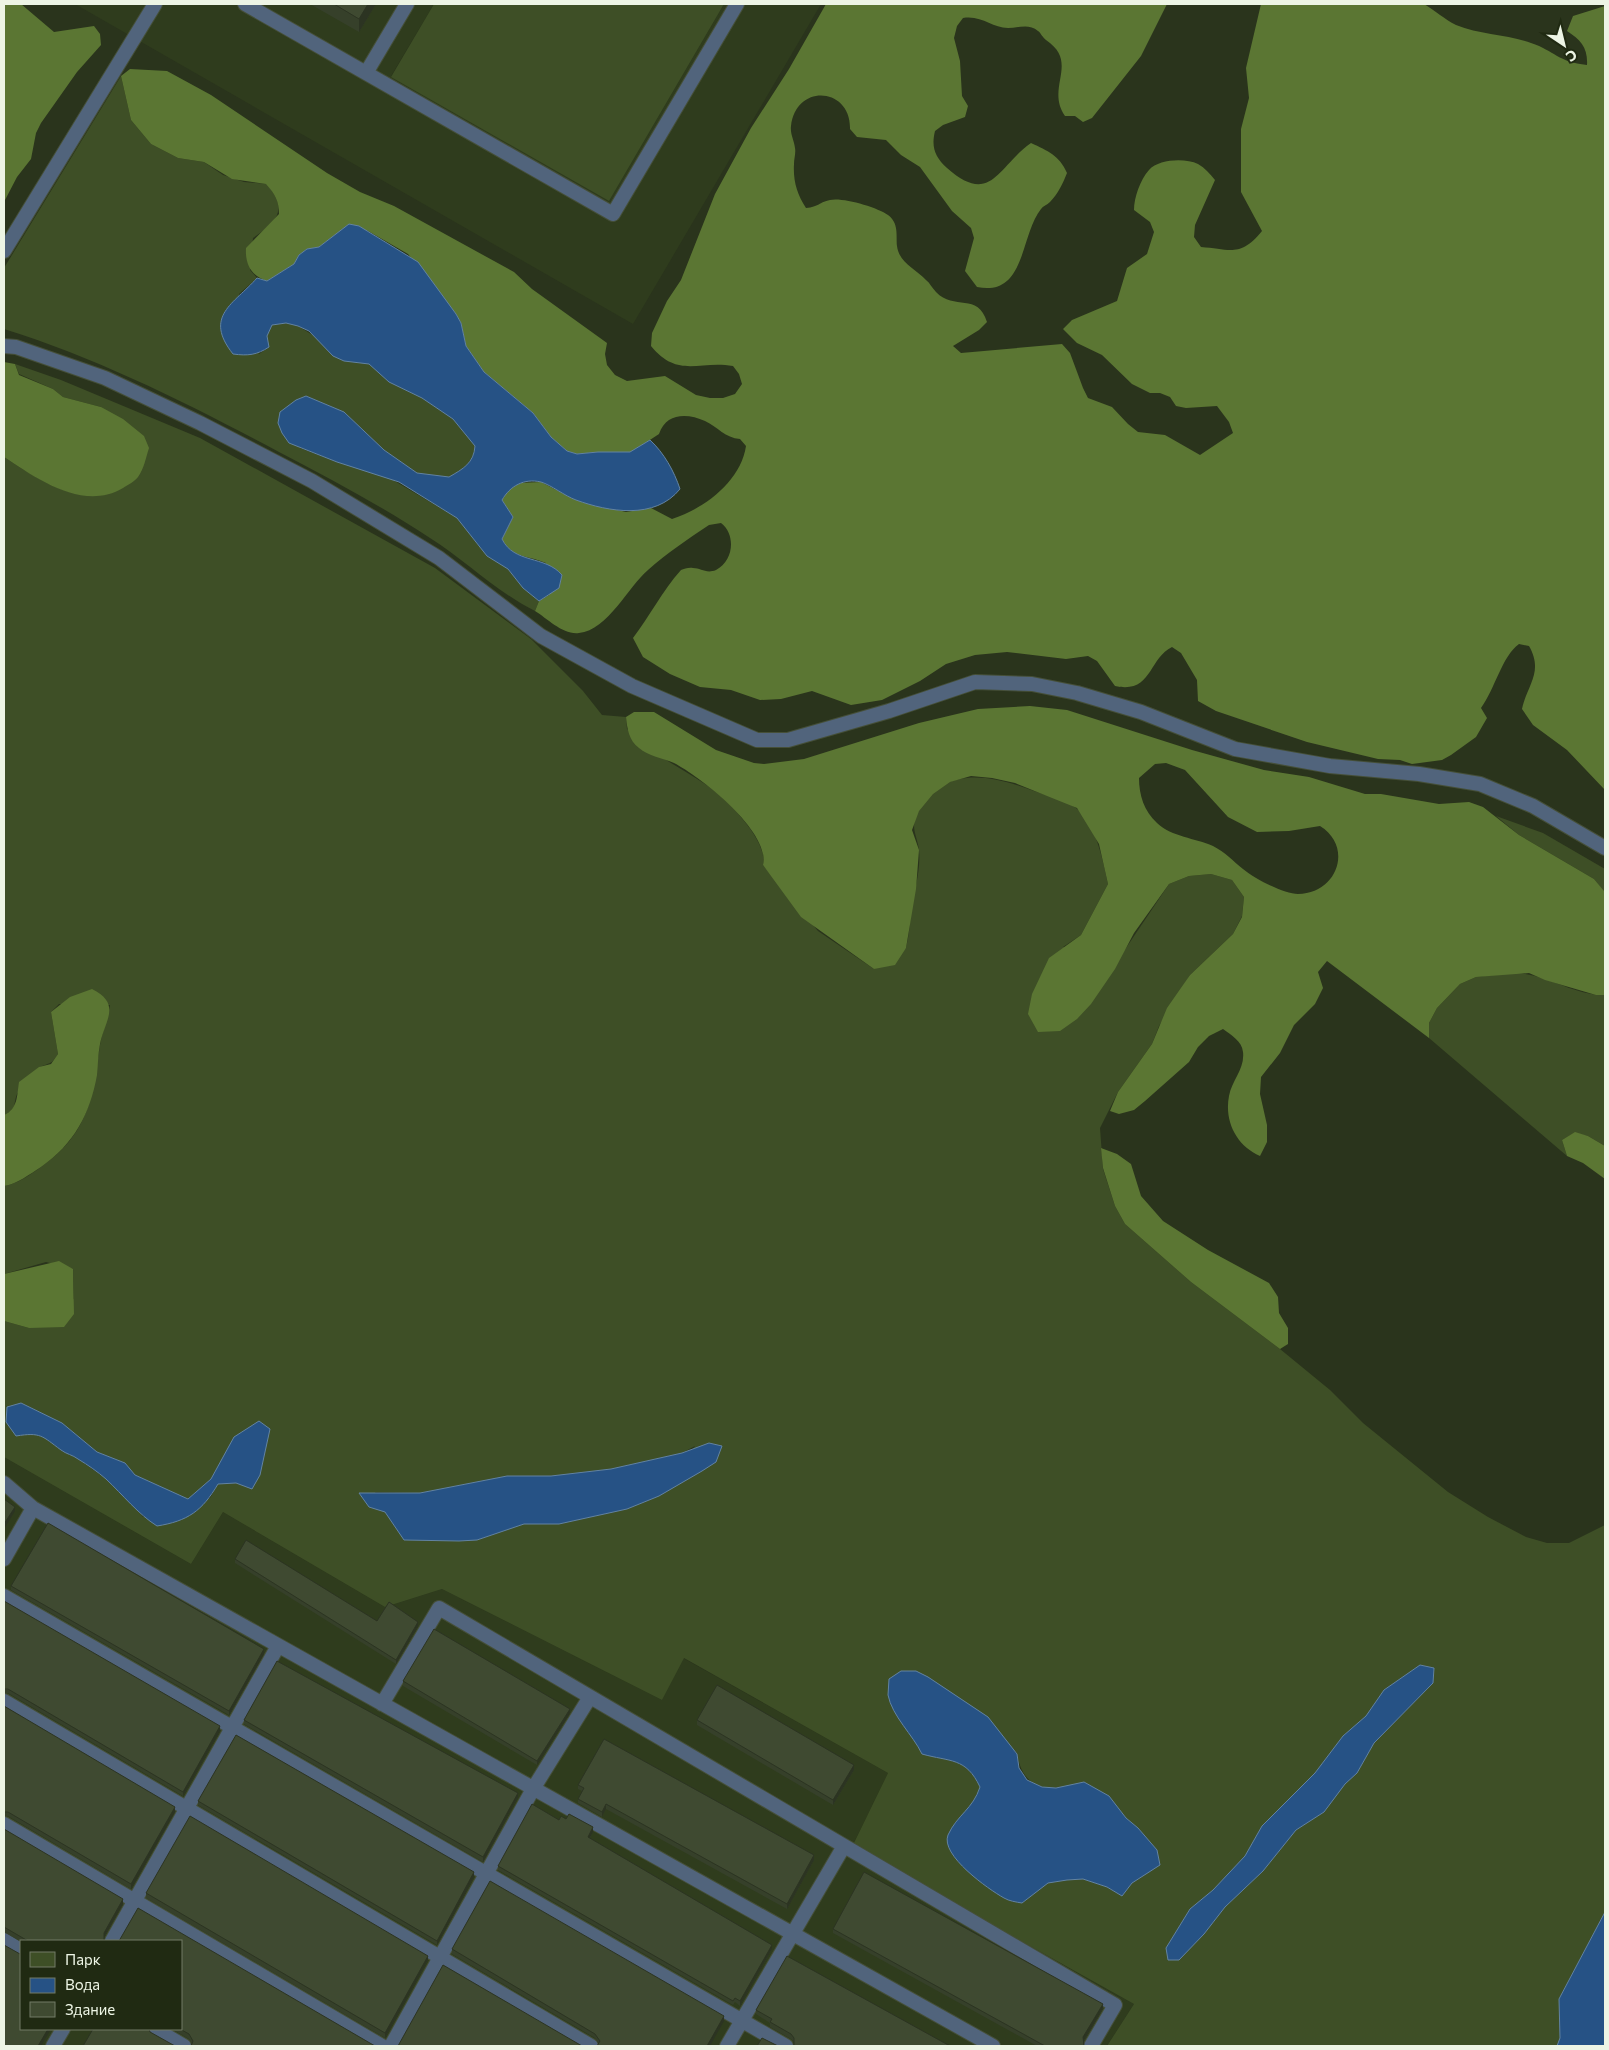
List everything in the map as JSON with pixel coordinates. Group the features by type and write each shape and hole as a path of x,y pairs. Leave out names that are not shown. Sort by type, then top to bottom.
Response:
{"lane":[{"path":"4,252 155,4"},
{"path":"245,4 613,214 736,4"},
{"path":"366,73 407,4"},
{"path":"4,346 16,347 104,378 200,423 312,481 439,558 541,636 632,686 757,740 788,740 889,711 974,682 1032,684 1077,693 1141,712 1235,749 1330,766 1419,774 1480,784 1533,806 1605,848"},
{"path":"4,1483 33,1508 993,2046"},
{"path":"4,1560 33,1508"},
{"path":"4,1596 786,2046"},
{"path":"382,1704 439,1608 1115,2005 1090,2046"},
{"path":"113,1940 278,1646"},
{"path":"391,2046 533,1789 590,1697"},
{"path":"4,1701 591,2046"},
{"path":"4,1824 382,2046"},
{"path":"727,2046 844,1846"},
{"path":"4,1940 20,1949"},
{"path":"53,2046 62,2030"},
{"path":"157,2030 184,2046"}],"shaded area":[{"path":"75,4 434,4 391,76 609,201 724,4 821,4 633,324"},
{"path":"4,1457 191,1564 223,1512 385,1607 442,1589 662,1700 683,1658 888,1773 852,1847 1134,2004 1107,2046 4,2046"}],"green space":[{"path":"4,4 21,4 54,32 94,26 100,34 101,45 77,72 41,123 36,133 31,159 17,177 4,202"},
{"path":"434,4 724,4 609,201 391,77"},
{"path":"826,4 1167,4 1141,56 1092,118 1083,122 1075,116 1065,116 1058,95 1062,67 1060,58 1056,49 1038,31 1031,27 1008,28 997,26 976,18 963,18 957,26 954,38 960,61 962,96 968,106 965,117 943,125 935,131 934,147 940,160 962,179 974,184 984,183 993,179 1031,143 1048,151 1057,158 1067,173 1055,195 1042,208 1034,220 1020,262 1005,283 993,288 977,287 965,271 974,238 971,228 952,211 920,167 901,155 886,140 857,137 850,129 848,115 842,105 833,98 823,96 812,97 802,102 795,112 791,126 795,150 794,176 800,198 806,208 835,199 868,206 888,215 894,222 897,233 898,252 904,261 922,276 943,298 978,307 987,322 979,330 953,346 961,353 1062,344 1070,353 1088,398 1112,407 1138,432 1165,435 1200,455 1233,433 1229,422 1217,406 1186,408 1176,406 1170,397 1160,393 1150,393 1132,384 1102,355 1077,343 1063,329 1072,320 1117,301 1127,268 1147,254 1154,232 1150,222 1134,210 1134,205 1138,189 1153,166 1179,160 1193,162 1203,167 1215,180 1195,225 1194,237 1201,247 1234,250 1247,245 1262,231 1241,192 1241,129 1249,98 1246,68 1261,4 1424,4 1456,25 1474,31 1522,40 1539,46 1563,59 1587,65 1583,45 1567,31 1573,16 1605,6 1605,790 1567,750 1533,725 1522,709 1535,671 1535,663 1529,646 1519,644 1508,656 1481,708 1487,718 1476,737 1442,760 1412,764 1400,760 1378,759 1307,742 1216,711 1198,701 1197,680 1181,653 1172,647 1164,652 1143,680 1136,685 1127,687 1115,686 1097,661 1088,656 1066,659 1007,652 975,655 946,664 920,681 882,700 851,705 812,691 781,699 760,700 731,690 700,687 670,674 643,657 633,638 681,570 696,568 712,571 722,566 729,554 731,540 726,528 721,523 709,525 655,564 640,577 617,607 599,624 579,633 567,632 535,611 539,601 549,595 546,563 521,556 511,550 502,539 513,517 502,500 508,490 518,483 541,482 574,499 588,503 626,512 651,508 672,519 696,508 719,492 737,471 743,459 746,446 740,439 726,434 710,423 698,418 684,416 667,422 659,434 630,453 598,452 577,454 567,451 551,437 533,413 484,372 466,346 461,323 456,314 408,254 368,231 348,225 319,247 307,249 299,255 294,264 267,281 261,279 250,269 246,248 279,214 277,201 272,191 266,184 232,179 204,162 178,158 151,144 131,120 121,76 130,69 167,71 211,95 327,173 360,192 394,206 514,272 532,289 607,343 605,354 607,365 615,375 627,381 665,376 696,395 723,398 735,394 742,384 739,374 733,366 689,366 670,362 651,346 652,333 667,301 681,280 715,194 751,128 789,69"},
{"path":"121,76 131,120 151,144 178,158 204,162 223,175 244,182 267,184 277,201 278,208 274,220 253,238 250,270 257,278 239,294 259,354 269,347 267,336 272,325 286,323 298,326 357,362 369,364 389,382 422,398 453,419 475,446 470,461 449,477 417,473 384,450 344,412 306,396 296,400 280,412 300,448 337,462 388,477 457,518 479,546 508,569 523,588 539,601 535,611 508,595 412,526 317,472 144,384 75,354 4,329 4,268"},
{"path":"4,362 15,364 19,375 53,389 63,397 101,407 123,419 144,436 149,448 138,477 123,488 108,494 92,496 76,494 45,482 4,457"},
{"path":"15,364 61,380 200,438 435,568 531,639 583,691 602,715 626,717 627,729 649,748 705,784 734,809 753,832 763,855 763,865 818,931 874,969 906,948 919,866 919,850 914,831 916,816 930,795 942,786 956,780 987,778 1019,786 1066,802 1076,808 1089,823 1098,843 1108,884 1081,935 1063,947 1124,951 1169,884 1189,876 1211,874 1232,880 1244,897 1242,916 1233,934 1190,975 1159,1026 1152,1044 1118,1092 1100,1128 1103,1169 1115,1206 1125,1224 1191,1282 1280,1349 1330,1390 1363,1423 1448,1492 1488,1517 1526,1537 1547,1543 1569,1543 1605,1525 1605,1912 1559,1999 1560,2039 1557,2046 1107,2046 1134,2004 852,1847 888,1773 684,1658 662,1700 442,1589 385,1607 223,1512 191,1564 4,1457 4,1321 29,1328 74,1299 73,1269 46,1262 4,1274 4,1186 19,1181 41,1167 57,1154 79,1128 86,1114 110,1005 59,1004 51,1012 58,1054 52,1062 37,1069 17,1094 12,1110 4,1115 4,457 39,479 64,490 78,494 106,495 101,407 63,397 53,389 19,374","holes":["21,1403 62,1423 97,1452 125,1463 135,1475 188,1499 211,1479 218,1466 270,1429 266,1444 236,1483 218,1484 210,1498 143,1517 132,1503 105,1478 77,1458 62,1451 50,1440 33,1433","695,1446 659,1496 627,1509 559,1524 524,1524 477,1540 405,1540 385,1512 375,1492 420,1493 507,1476 551,1476 611,1469 682,1453","1420,1665 1434,1668 1433,1683 1374,1743 1357,1773 1344,1784 1324,1812 1296,1830 1263,1871 1225,1907 1204,1934 1191,1946 1166,1948 1190,1909 1213,1890 1245,1856 1262,1826 1315,1773 1343,1736 1366,1716 1384,1690","940,1685 1017,1753 1020,1766 1032,1782 1050,1788 1084,1782 1108,1796 1157,1850 1146,1874 1132,1883 1122,1896 1107,1887 1083,1879 1048,1882 1022,1903 1005,1899 962,1866 954,1824 975,1802 980,1787 975,1777 963,1765 922,1754 915,1739 896,1712"]},
{"path":"1030,706 1067,710 1192,750 1264,770 1309,777 1365,794 1381,794 1439,804 1469,802 1483,807 1519,835 1594,879 1604,891 1605,995 1596,995 1545,980 1529,973 1476,977 1460,984 1437,1008 1429,1023 1429,1038 1327,961 1318,972 1323,988 1315,1004 1294,1025 1280,1053 1261,1077 1260,1094 1267,1125 1267,1142 1260,1156 1252,1152 1239,1139 1234,1132 1228,1115 1229,1096 1242,1064 1243,1052 1238,1041 1223,1029 1209,1036 1198,1047 1189,1062 1134,1110 1119,1114 1110,1111 1118,1092 1152,1044 1167,1008 1190,975 1233,934 1242,917 1244,897 1232,880 1211,874 1189,876 1169,884 1134,933 1115,969 1091,1004 1077,1019 1060,1031 1038,1032 1028,1014 1032,994 1049,958 1081,935 1108,884 1099,844 1077,808 1015,783 992,778 971,776 950,782 933,794 919,811 912,830 919,850 916,889 906,948 895,965 874,969 801,917 763,865 763,852 756,837 732,807 686,770 674,763 643,751 633,742 629,734 626,717 634,712 654,712 716,750 754,763 764,764 804,759 919,723 978,709","holes":["1166,763 1185,770 1228,817 1257,832 1289,831 1320,826 1330,835 1336,845 1338,857 1336,868 1331,878 1323,886 1312,892 1298,894 1285,892 1255,877 1213,846 1163,828 1152,818 1146,808 1141,797 1139,778 1155,764"]},
{"path":"1496,816 1543,833 1605,869 1605,893 1594,879 1519,835"},
{"path":"1511,973 1535,976 1581,992 1605,995 1605,1146 1588,1136 1574,1133 1562,1140 1567,1156 1429,1038 1429,1023 1437,1008 1460,984 1476,977"},
{"path":"92,989 107,1001 109,1013 100,1044 94,1089 85,1115 71,1138 53,1158 23,1178 4,1186 4,1115 14,1105 19,1082 39,1067 51,1064 58,1054 51,1012 70,997"},
{"path":"1575,1132 1588,1136 1605,1146 1605,1179 1583,1163 1567,1156 1562,1140"},
{"path":"1101,1148 1117,1154 1131,1164 1141,1196 1163,1221 1208,1250 1269,1283 1278,1297 1279,1313 1288,1328 1288,1344 1280,1349 1191,1282 1125,1224 1115,1206 1103,1168"},
{"path":"59,1261 73,1269 74,1314 64,1327 29,1328 4,1321 4,1274"}],"water":[{"path":"349,224 359,226 418,262 456,314 461,323 466,346 484,372 533,413 551,437 567,451 577,454 630,452 650,440 668,463 680,489 670,499 658,505 631,511 603,508 589,504 572,498 541,482 523,482 513,487 502,500 513,517 502,539 507,547 514,552 547,564 562,575 559,588 539,601 523,588 508,569 487,556 457,518 399,482 337,462 289,443 278,423 280,412 296,400 306,396 344,412 384,450 417,473 449,477 467,465 474,452 475,446 453,419 422,398 389,382 369,364 344,361 333,356 309,331 298,326 286,323 272,325 267,336 269,347 252,354 233,354 224,341 221,320 225,312 231,303 257,278 267,281 294,264 299,255 307,249 319,247"},
{"path":"21,1403 62,1423 97,1452 125,1463 135,1475 188,1499 211,1479 234,1437 259,1421 270,1429 260,1475 252,1489 236,1483 218,1484 200,1508 186,1518 157,1526 137,1510 103,1476 76,1458 41,1436 16,1436 6,1422 7,1407"},
{"path":"709,1443 722,1446 716,1462 659,1496 627,1509 559,1524 524,1524 477,1540 404,1540 385,1512 369,1507 359,1493 420,1493 507,1476 551,1476 611,1469 682,1453"},
{"path":"1420,1665 1434,1668 1433,1683 1374,1743 1357,1773 1345,1784 1324,1812 1296,1830 1263,1871 1225,1907 1204,1934 1179,1960 1168,1960 1166,1948 1190,1909 1213,1890 1245,1856 1262,1826 1315,1773 1343,1736 1366,1716 1384,1690"},
{"path":"901,1671 916,1671 928,1677 988,1717 1017,1754 1019,1768 1027,1780 1042,1787 1056,1788 1084,1782 1109,1796 1126,1818 1138,1828 1157,1850 1160,1865 1132,1883 1122,1896 1107,1887 1083,1879 1048,1883 1022,1903 1006,1899 987,1887 967,1871 951,1852 947,1843 948,1835 952,1828 969,1807 980,1787 975,1777 963,1765 922,1754 890,1703 888,1695 889,1679"},
{"path":"1605,1912 1605,2046 1557,2046 1560,2038 1559,1999"}],"building":[{"path":"334,4 368,4 359,19"},
{"path":"4,1499 15,1507 4,1524"},
{"path":"48,1523 264,1649 229,1711 11,1586"},
{"path":"246,1540 377,1621 389,1602 418,1622 396,1660 235,1559"},
{"path":"4,1601 220,1726 183,1792 8,1689 4,1689"},
{"path":"434,1629 570,1709 537,1761 403,1681"},
{"path":"277,1661 518,1793 483,1857 244,1720"},
{"path":"717,1685 854,1765 833,1800 697,1720"},
{"path":"4,1706 175,1807 131,1884 8,1812 4,1812"},
{"path":"236,1735 474,1872 437,1941 198,1801"},
{"path":"604,1739 814,1855 787,1904 606,1804 602,1812 578,1799 584,1788 578,1785"},
{"path":"532,1804 559,1820 561,1816 566,1819 569,1814 593,1827 588,1837 772,1945 740,2001 735,1998 733,2001 498,1866"},
{"path":"190,1816 428,1956 385,2033 146,1893"},
{"path":"4,1829 123,1899 104,1933 104,1940 26,1940 4,1927"},
{"path":"864,1872 1103,2004 1083,2037 1084,2046 1045,2046 833,1929"},
{"path":"490,1881 724,2016 707,2046 597,2046 600,2041 595,2034 452,1949"},
{"path":"138,1908 375,2046 191,2046 193,2041 189,2034 182,2030 182,1940 120,1940"},
{"path":"4,1945 20,1954 20,2030 47,2030 38,2046 4,2046"},
{"path":"787,1956 950,2046 792,2046 794,2045 794,2038 791,2034 770,2022 772,2019 756,2010"},
{"path":"443,1965 582,2046 398,2046"},
{"path":"92,2030 149,2030 175,2046 83,2046"},
{"path":"762,2038 778,2046 757,2046"}]}
